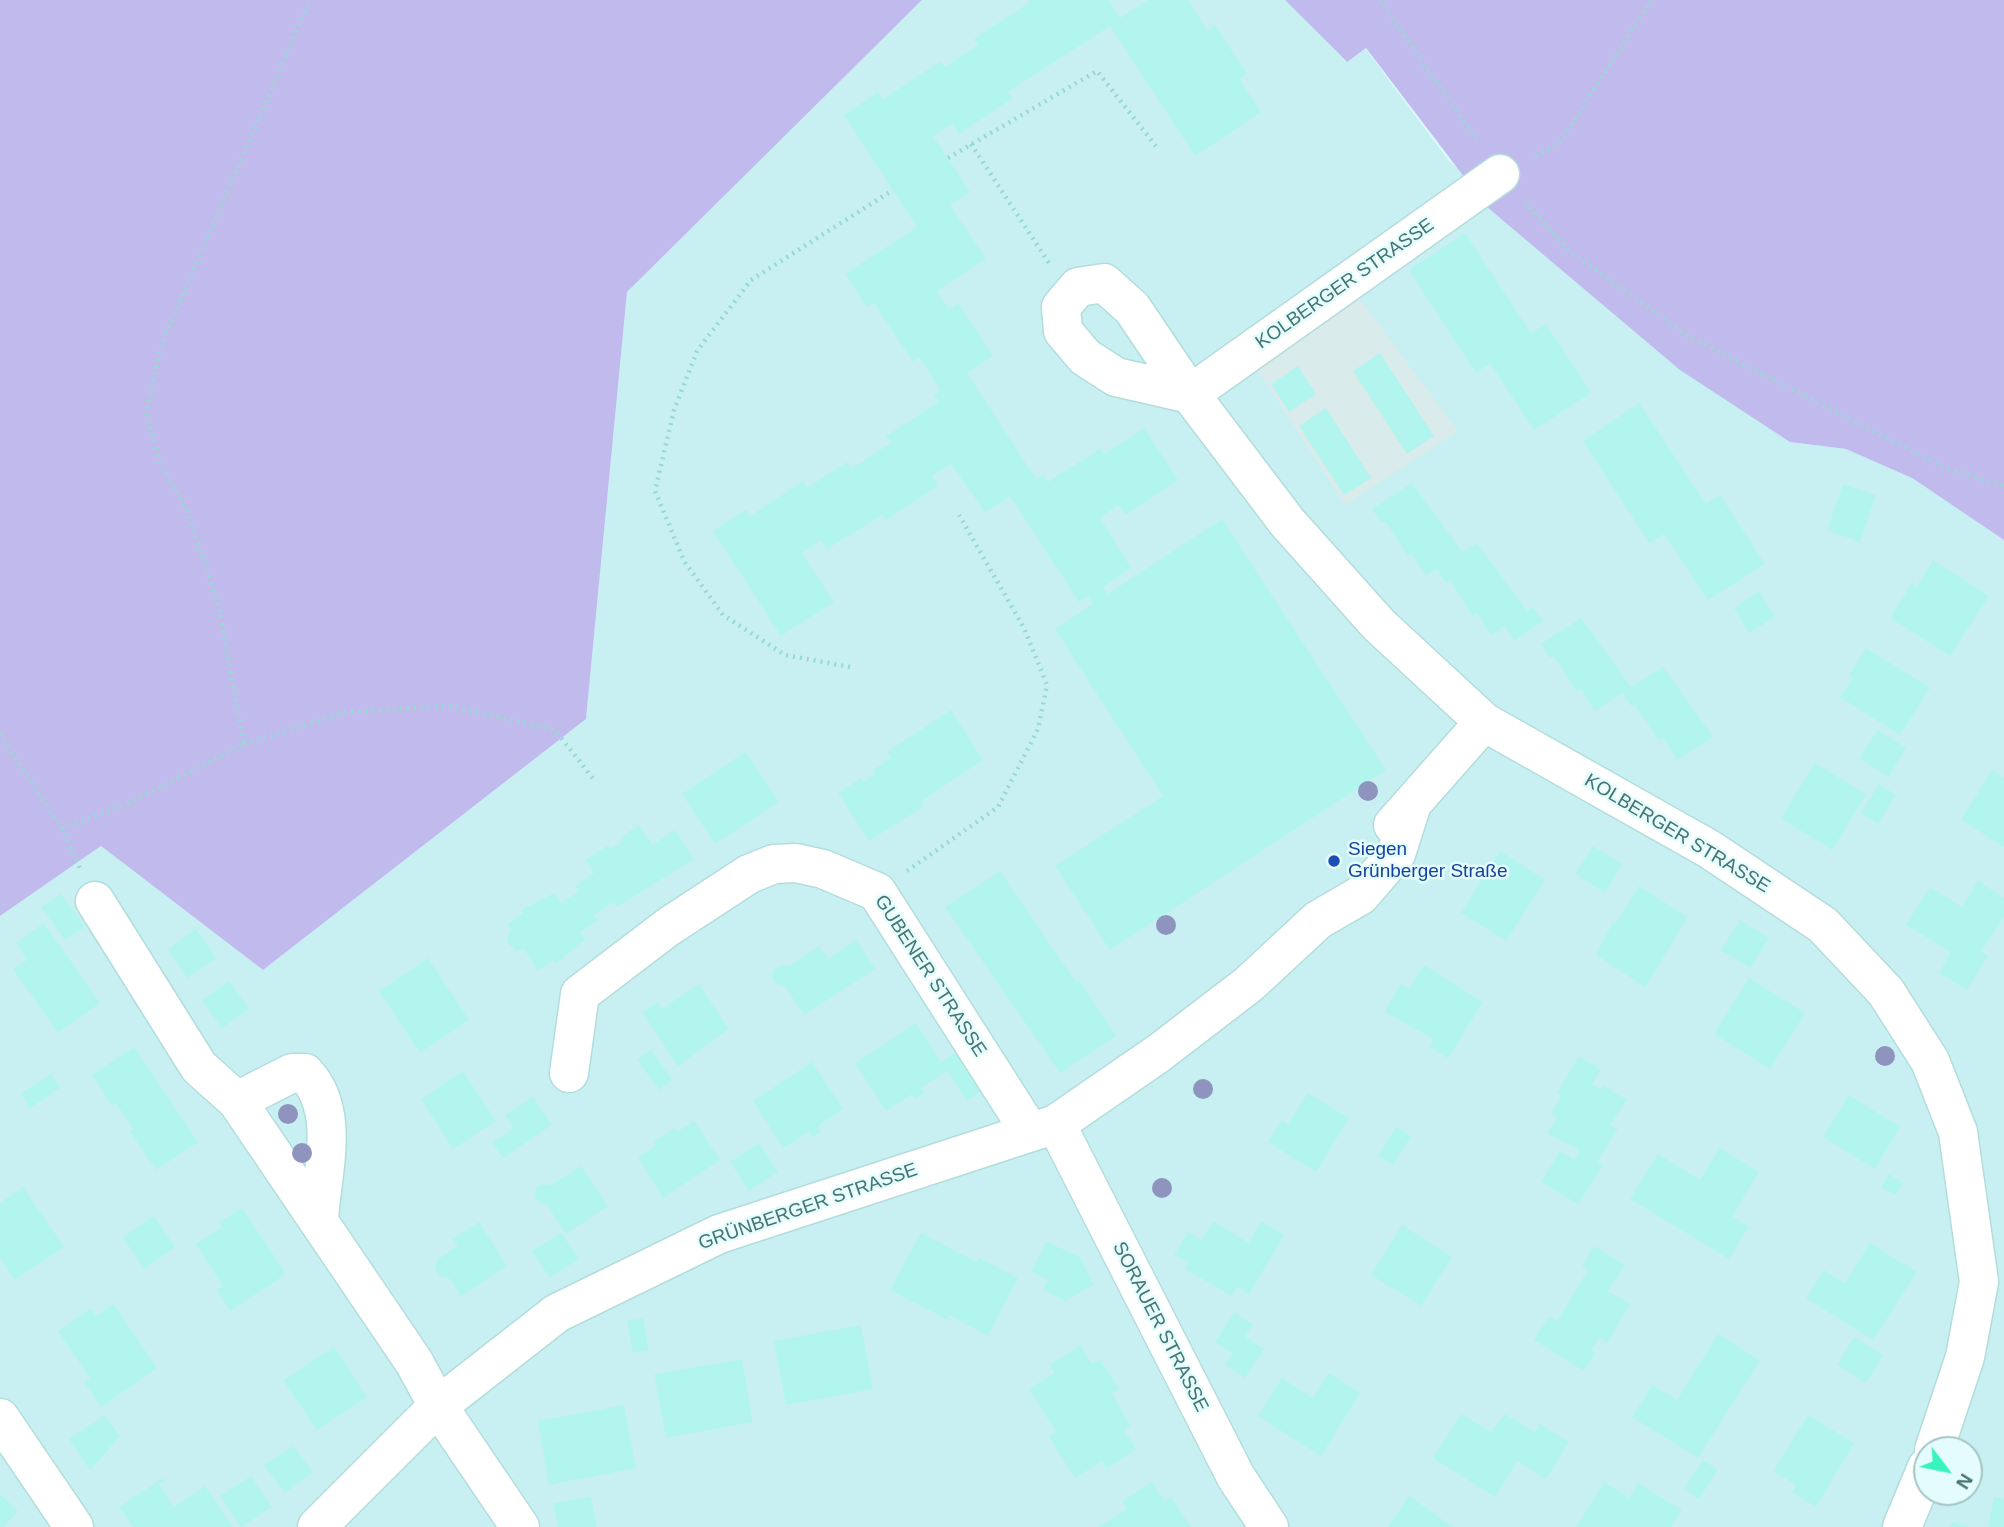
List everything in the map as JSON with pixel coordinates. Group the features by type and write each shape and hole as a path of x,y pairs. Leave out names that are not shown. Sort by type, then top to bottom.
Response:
{"street":[{"name":"KOLBERGER STRASSE","path":"1189,394 1500,174"},
{"name":"KOLBERGER STRASSE","path":"1070,296 1078,287 1104,283 1132,309 1189,394 1287,522 1379,625 1484,722 1709,849 1823,925 1886,992 1930,1060 1958,1132 1979,1283 1965,1357 1939,1436"},
{"path":"1070,296 1061,307 1063,331 1085,357 1116,377 1189,394"},
{"name":"GRÜNBERGER STRASSE","path":"317,1527 438,1406 557,1313 719,1234 1043,1128 1159,1053 1249,984 1318,920 1362,895 1396,854 1411,807 1484,722"},
{"name":"GUBENER STRASSE","path":"569,1073 580,994 668,927 749,874 774,864 796,863 822,869 877,892 1043,1128"},
{"path":"95,901 199,1067 237,1101 414,1362 438,1406 520,1527"},
{"path":"237,1101 292,1073 305,1073 318,1087 324,1102 327,1136 318,1219"},
{"name":"SORAUER STRASSE","path":"1043,1128 1236,1477 1269,1527"},
{"path":"0,1418 74,1527"},
{"path":"1902,1527 1913,1501"}],"path":[{"path":"244,744 218,603 186,508 161,465 146,413 162,343 310,0"},
{"path":"1380,0 1500,174 1570,251 1690,337 1945,468 2004,486"},
{"path":"1500,174 1559,144 1651,0"},
{"path":"948,158 1097,71 1160,150"},
{"path":"971,144 1070,296"},
{"path":"850,667 785,655 723,615 684,561 655,491 674,410 696,351 751,280 893,190"},
{"path":"877,892 998,807 1038,729 1046,685 1024,628 959,515"},
{"path":"62,828 133,801 244,744 346,712 451,706 555,730 594,781"},
{"path":"0,734 62,828 95,901"}],"shaded area":[{"path":"0,0 922,0 627,292 586,719 263,970 101,846 0,916"},
{"path":"922,0 1285,0 1346,62 1365,48 1449,161 1790,442 1846,449 1912,478 2004,540 2004,1527 0,1527 0,916 101,846 263,970 586,719 627,292"},
{"path":"1285,0 2004,0 2004,540 1912,478 1846,449 1790,442 1680,370 1487,207 1366,48 1347,62"},
{"path":"1354,291 1458,431 1345,505 1255,366"}],"building":[{"path":"1028,0 1108,0 1120,18 1148,0 1188,0 1207,30 1215,25 1247,74 1239,78 1261,112 1195,156 1110,26 1008,92 1013,98 959,134 952,124 933,136 970,192 950,205 986,259 937,291 949,309 958,303 993,356 967,373 1036,479 1043,475 1048,482 1100,449 1104,454 1144,428 1178,480 1125,515 1118,505 1100,518 1131,568 1103,587 1108,594 1222,519 1386,770 1110,950 1055,866 1163,796 1055,629 1093,604 1088,596 1079,602 1010,496 985,512 951,464 932,476 938,486 886,520 882,515 827,549 821,540 802,553 834,602 781,636 713,531 747,509 750,516 803,481 807,488 847,462 851,469 891,443 886,436 939,402 934,395 941,390 919,357 913,362 874,303 867,307 845,274 917,227 844,115 878,92 883,99 941,61 945,67 978,45 974,39 1030,2"},
{"path":"1465,233 1531,333 1546,324 1591,393 1534,430 1490,363 1476,373 1409,270"},
{"path":"1380,353 1434,436 1407,454 1353,371"},
{"path":"1298,366 1316,394 1289,412 1271,384"},
{"path":"1639,403 1706,504 1720,495 1765,564 1708,600 1664,534 1649,543 1583,441"},
{"path":"1326,408 1371,478 1344,495 1299,426"},
{"path":"1412,483 1462,552 1477,543 1527,611 1533,607 1543,621 1514,641 1505,626 1491,635 1477,613 1473,616 1450,580 1446,583 1437,569 1426,576 1412,554 1408,556 1385,521 1381,523 1372,509"},
{"path":"1843,484 1876,495 1860,542 1827,530"},
{"path":"1933,560 1989,596 1950,656 1890,618 1912,583 1917,586"},
{"path":"1759,591 1775,617 1749,633 1734,608"},
{"path":"1581,618 1631,687 1663,667 1713,737 1677,760 1663,738 1659,741 1635,705 1632,707 1622,693 1595,711 1581,689 1577,692 1554,656 1550,658 1541,644"},
{"path":"1866,648 1930,688 1900,735 1840,697 1853,678 1849,675"},
{"path":"951,710 983,760 920,802 923,807 869,841 838,793 860,779 863,782 876,774 873,770 891,758 887,752"},
{"path":"1878,730 1906,748 1888,777 1859,758"},
{"path":"745,752 779,802 715,844 682,794"},
{"path":"1815,763 1866,794 1832,850 1781,818"},
{"path":"1992,770 2004,778 2004,847 1961,820"},
{"path":"1879,784 1896,795 1878,824 1861,813"},
{"path":"639,825 652,845 675,830 694,859 617,907 614,902 594,915 598,920 580,932 585,939 556,964 553,960 538,971 524,949 516,950 509,945 507,936 511,929 507,924 523,913 521,910 554,893 561,903 579,891 575,886 594,873 586,860 608,845 610,849 623,841 621,837"},
{"path":"1593,846 1622,864 1605,893 1575,874"},
{"path":"1500,851 1545,880 1506,941 1461,913"},
{"path":"1000,871 1116,1036 1060,1073 945,907"},
{"path":"1978,881 2004,898 2004,916 1981,952 1988,956 1967,990 1939,973 1951,952 1906,925 1930,887 1962,907"},
{"path":"1639,886 1688,917 1645,987 1596,955 1613,922 1615,924"},
{"path":"61,894 85,927 65,940 41,907"},
{"path":"1740,920 1769,938 1750,968 1721,950"},
{"path":"44,923 100,1003 58,1033 13,969 27,960 16,943"},
{"path":"196,929 216,958 187,978 168,949"},
{"path":"856,939 875,969 804,1015 785,986 777,984 772,977 774,969 781,965 789,966 819,946 828,959"},
{"path":"428,958 469,1020 420,1053 379,991"},
{"path":"1424,965 1483,1002 1448,1058 1429,1047 1434,1039 1384,1012 1401,984 1409,989"},
{"path":"1749,978 1805,1013 1770,1069 1714,1034"},
{"path":"229,981 249,1009 222,1028 202,1000"},
{"path":"699,984 729,1029 678,1066 642,1012 658,1002 662,1009"},
{"path":"916,1023 941,1062 956,1052 981,1091 967,1101 947,1071 921,1088 924,1093 915,1099 912,1094 886,1111 855,1063"},
{"path":"134,1047 198,1142 156,1170 130,1132 134,1130 116,1103 112,1106 92,1075"},
{"path":"651,1050 672,1080 659,1090 637,1060"},
{"path":"1579,1057 1601,1070 1592,1084 1600,1089 1603,1085 1627,1100 1610,1125 1618,1129 1597,1162 1603,1165 1578,1204 1541,1182 1560,1151 1574,1160 1580,1150 1547,1134 1557,1117 1552,1113 1561,1096 1557,1093"},
{"path":"812,1062 843,1109 818,1126 821,1132 813,1137 809,1132 783,1148 753,1101"},
{"path":"463,1071 496,1121 453,1149 421,1099"},
{"path":"51,1074 60,1088 30,1108 21,1093"},
{"path":"1308,1093 1349,1118 1316,1172 1268,1142 1282,1120 1288,1124"},
{"path":"1849,1095 1900,1127 1875,1169 1823,1137"},
{"path":"533,1097 552,1125 503,1158 492,1142 514,1128 505,1115"},
{"path":"694,1121 720,1160 663,1198 638,1158 656,1146 653,1142 675,1128 677,1132"},
{"path":"1396,1127 1411,1136 1393,1165 1378,1156"},
{"path":"759,1143 778,1172 749,1191 730,1162"},
{"path":"1720,1148 1759,1172 1732,1216 1749,1227 1729,1259 1630,1199 1658,1154 1700,1180"},
{"path":"581,1166 608,1206 566,1234 547,1205 539,1203 535,1197 536,1188 542,1184 551,1185"},
{"path":"1889,1174 1903,1183 1895,1195 1881,1187"},
{"path":"23,1187 64,1247 15,1280 0,1258 0,1203"},
{"path":"242,1208 286,1274 230,1311 217,1290 223,1286 196,1244 222,1227 219,1222"},
{"path":"154,1216 175,1247 144,1269 123,1237"},
{"path":"1213,1221 1249,1243 1261,1221 1284,1235 1249,1294 1237,1287 1232,1296 1185,1269 1189,1262 1174,1255 1188,1232 1202,1240"},
{"path":"479,1222 507,1266 461,1296 449,1278 440,1276 435,1269 437,1260 458,1246 453,1239"},
{"path":"1402,1225 1452,1257 1421,1306 1371,1275"},
{"path":"561,1233 579,1259 550,1278 532,1251"},
{"path":"921,1233 977,1262 979,1258 1018,1278 988,1336 949,1315 946,1319 890,1290"},
{"path":"1046,1242 1079,1256 1094,1285 1065,1301 1043,1290 1048,1280 1031,1271"},
{"path":"1870,1243 1917,1272 1873,1340 1806,1298 1824,1270 1845,1283"},
{"path":"1594,1246 1625,1265 1608,1291 1630,1304 1607,1343 1599,1338 1591,1350 1595,1353 1584,1371 1534,1340 1549,1316 1557,1321 1588,1270 1582,1266"},
{"path":"113,1304 157,1368 101,1407 84,1382 90,1378 58,1331 91,1308 96,1316"},
{"path":"1234,1313 1253,1324 1245,1337 1264,1349 1245,1378 1225,1365 1233,1353 1215,1342"},
{"path":"643,1318 649,1350 633,1353 627,1321"},
{"path":"861,1325 873,1389 786,1405 774,1341"},
{"path":"1718,1334 1760,1360 1698,1458 1632,1417 1652,1385 1677,1400"},
{"path":"1854,1337 1883,1355 1866,1383 1837,1365"},
{"path":"1080,1345 1092,1364 1100,1360 1119,1389 1112,1394 1131,1426 1124,1430 1136,1449 1106,1469 1102,1461 1075,1478 1049,1437 1056,1432 1029,1389 1054,1373 1050,1365"},
{"path":"334,1347 367,1397 317,1430 283,1380"},
{"path":"742,1359 753,1422 666,1438 654,1374"},
{"path":"1329,1373 1360,1393 1321,1456 1258,1416 1282,1378 1313,1398"},
{"path":"624,1405 636,1468 549,1485 538,1421"},
{"path":"1461,1414 1491,1432 1505,1414 1535,1432 1540,1424 1569,1442 1546,1479 1517,1461 1495,1497 1433,1458"},
{"path":"105,1415 120,1436 90,1470 69,1439"},
{"path":"1808,1415 1854,1443 1816,1507 1792,1492 1796,1485 1773,1471"},
{"path":"293,1446 313,1472 285,1493 264,1465"},
{"path":"1703,1460 1718,1470 1699,1499 1684,1489"},
{"path":"251,1476 272,1507 241,1527 220,1496"},
{"path":"163,1478 165,1481 159,1484 174,1507 205,1486 233,1527 133,1527 119,1507"},
{"path":"1152,1482 1164,1501 1171,1497 1191,1527 1099,1527 1127,1509 1122,1502"},
{"path":"1604,1482 1629,1498 1638,1483 1682,1510 1671,1527 1576,1527"},
{"path":"0,1494 18,1511 4,1527 0,1527"},
{"path":"1409,1496 1453,1527 1388,1527"},
{"path":"591,1497 597,1527 558,1527 553,1503"},
{"path":"1994,1497 2004,1499 2004,1527 1988,1527"},
{"path":"1951,1522 1968,1526 1968,1527 1950,1527"}],"place":[{"name":"Siegen Grünberger Straße","path":"1334,861"}]}
